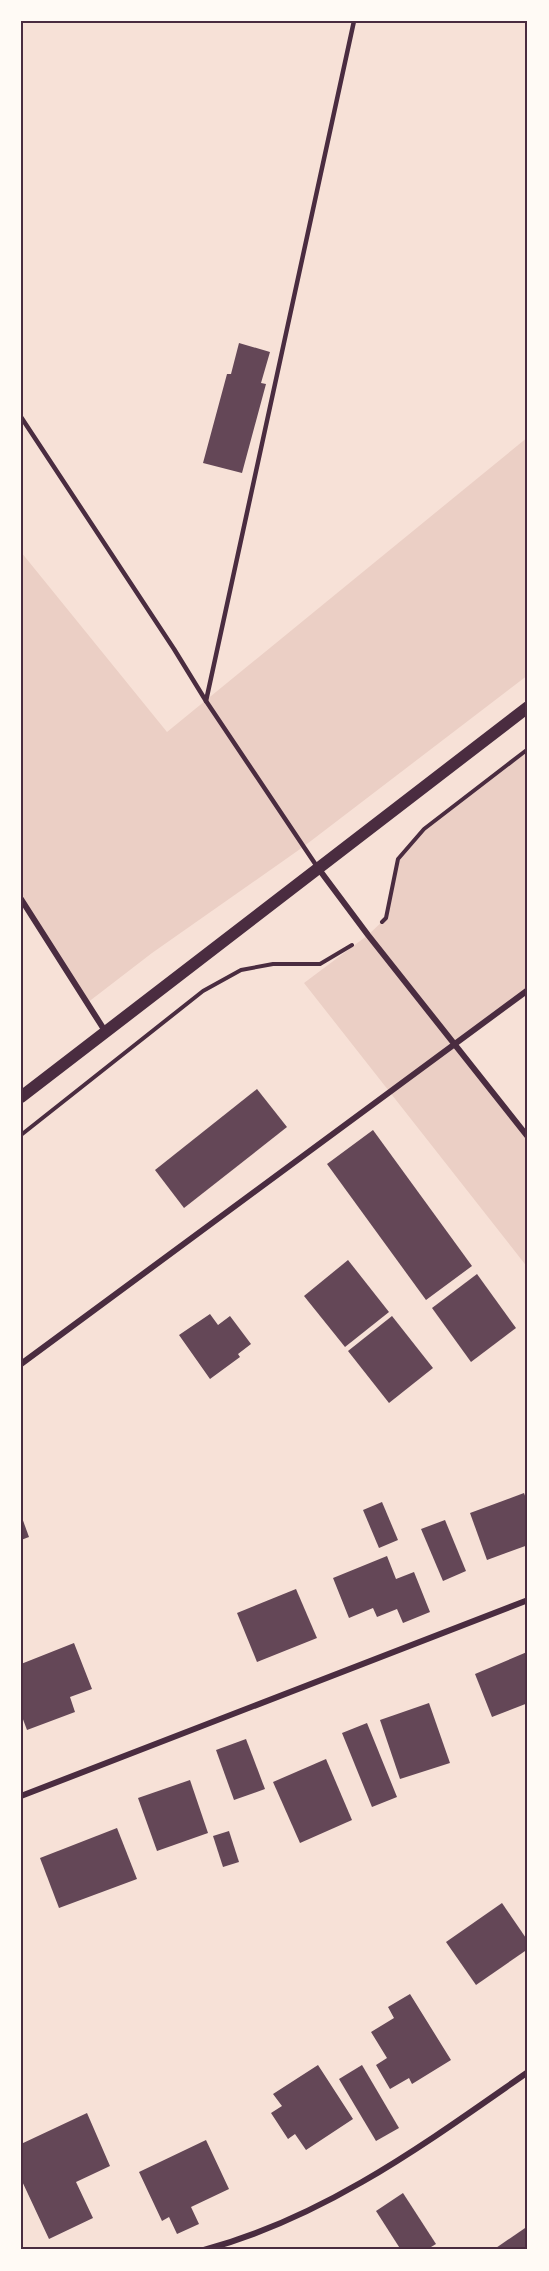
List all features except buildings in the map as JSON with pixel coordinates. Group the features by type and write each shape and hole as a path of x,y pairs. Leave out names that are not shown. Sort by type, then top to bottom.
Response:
{"main road":[{"path":"21,1097 528,707"}],"street":[{"path":"318,868 368,935 528,1137"},
{"path":"21,899 105,1031"},
{"path":"21,1364 528,990"},
{"path":"21,1796 528,1600"},
{"path":"204,2250 270,2229 367,2180 387,2169 528,2072"}],"lane":[{"path":"206,701 354,21"},
{"path":"21,417 318,868"}],"path":[{"path":"21,1134 203,991 241,970 273,964 320,964 368,935 386,918 398,859 424,829 528,749"}],"shaded area":[{"path":"528,437 528,675 303,847 152,953 87,1003 21,899 21,552 167,732"},
{"path":"528,749 528,990 456,1044 528,1137 528,1268 304,983 368,935 386,918 398,859 424,829"}]}
